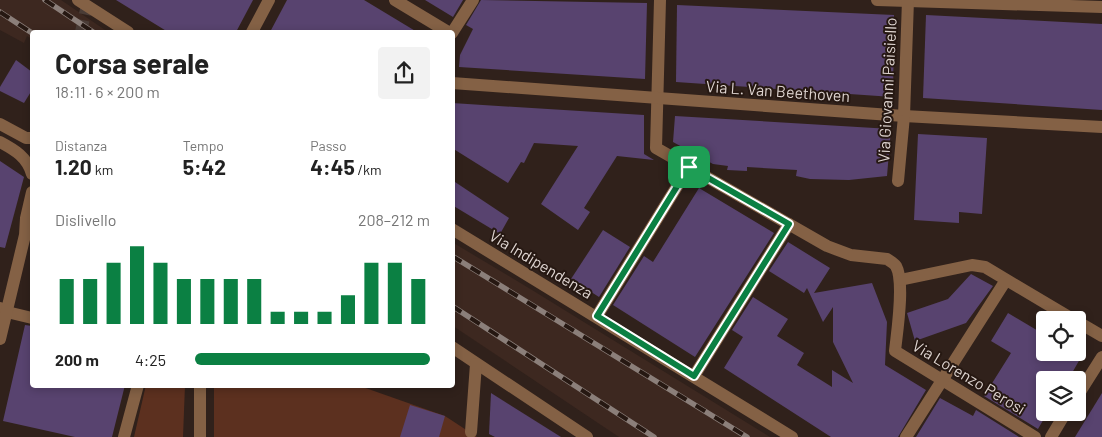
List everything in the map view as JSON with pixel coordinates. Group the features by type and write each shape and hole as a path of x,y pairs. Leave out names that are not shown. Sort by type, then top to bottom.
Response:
{"street":[{"path":"78,0 89,9 125,30"},
{"path":"253,30 269,0"},
{"path":"395,0 445,30"},
{"path":"453,30 473,0"},
{"path":"660,0 656,148 838,251 852,255 887,259 896,267 900,280 972,265 985,267 1059,311"},
{"path":"877,0 1102,7"},
{"name":"Via Giovanni Paisiello","path":"898,181 904,116 908,1"},
{"name":"Via L. Van Beethoven","path":"455,83 658,100 1102,127"},
{"path":"0,124 26,138 30,138"},
{"path":"0,142 20,154 30,169"},
{"path":"597,316 689,167"},
{"path":"0,339 3,310 29,230 26,218 30,201"},
{"path":"694,376 789,224"},
{"name":"Via Indipendenza","path":"455,231 792,437"},
{"name":"Via Lorenzo Perosi","path":"900,280 896,351 1035,437"},
{"path":"906,437 1006,280"},
{"path":"3,310 30,317"},
{"path":"1086,327 1102,336"},
{"path":"455,349 587,437"},
{"path":"1086,382 1102,357"},
{"path":"471,432 476,364"},
{"path":"124,437 137,388"},
{"path":"200,388 200,437"},
{"path":"1051,437 1061,421"}],"shaded area":[{"path":"0,0 61,0 105,30 30,30 30,38 27,36 24,43 0,30"},
{"path":"455,244 770,437 619,437 455,327"},
{"path":"145,388 185,388 183,437 134,437"},
{"path":"214,388 366,388 445,416 477,437 214,437"}],"building":[{"path":"116,0 253,0 237,30 165,30"},
{"path":"287,0 364,0 414,30 271,30"},
{"path":"425,0 463,0 453,17"},
{"path":"481,0 647,3 645,79 459,67 460,55 473,29 466,25"},
{"path":"677,5 894,15 893,97 676,82"},
{"path":"926,15 1102,24 1102,110 923,98"},
{"path":"16,60 30,70 30,93 24,103 0,91 0,87"},
{"path":"455,103 644,115 644,154 654,160 617,156 584,208 590,212 578,230 541,204 578,146 534,143 524,163 521,162 508,183 455,150"},
{"path":"675,116 891,129 887,176 849,180 810,179 796,176 797,170 747,167 747,171 727,170 728,166 713,164 673,142"},
{"path":"918,134 987,138 982,214 959,212 959,223 914,220"},
{"path":"0,161 24,177 5,248 0,247"},
{"path":"455,182 509,218 500,234 455,207"},
{"path":"699,188 774,233 695,357 613,305 644,256 653,262"},
{"path":"603,230 630,247 599,297 571,279"},
{"path":"788,242 830,268 814,293 872,283 887,322 885,365 926,390 898,437 831,437 724,368 743,337 732,330 753,297 788,319 777,336 804,353 797,365 832,387 832,370 853,383 833,342 833,307 823,322 807,288 804,293 769,271"},
{"path":"971,274 993,286 966,323 915,341 907,313 948,299"},
{"path":"1008,313 1036,330 1036,361 1079,361 1073,371 1036,371 1036,421 1043,421 1038,429 984,396 1011,353 991,341"},
{"path":"25,325 30,326 30,388 124,388 112,437 75,437 3,421"},
{"path":"491,393 561,437 495,437 489,434"},
{"path":"1102,393 1102,437 1075,437"},
{"path":"940,398 973,416 976,410 1019,437 916,437"},
{"path":"410,405 445,416 439,437 400,437"}],"tunnel":[{"path":"81,30 88,0"}],"railway":[{"path":"45,0 90,30"},
{"path":"0,12 30,32"},
{"path":"455,258 747,437"},
{"path":"455,308 654,437"}],"route":[{"path":"689,167 789,224 694,376 597,316 689,167"}]}
